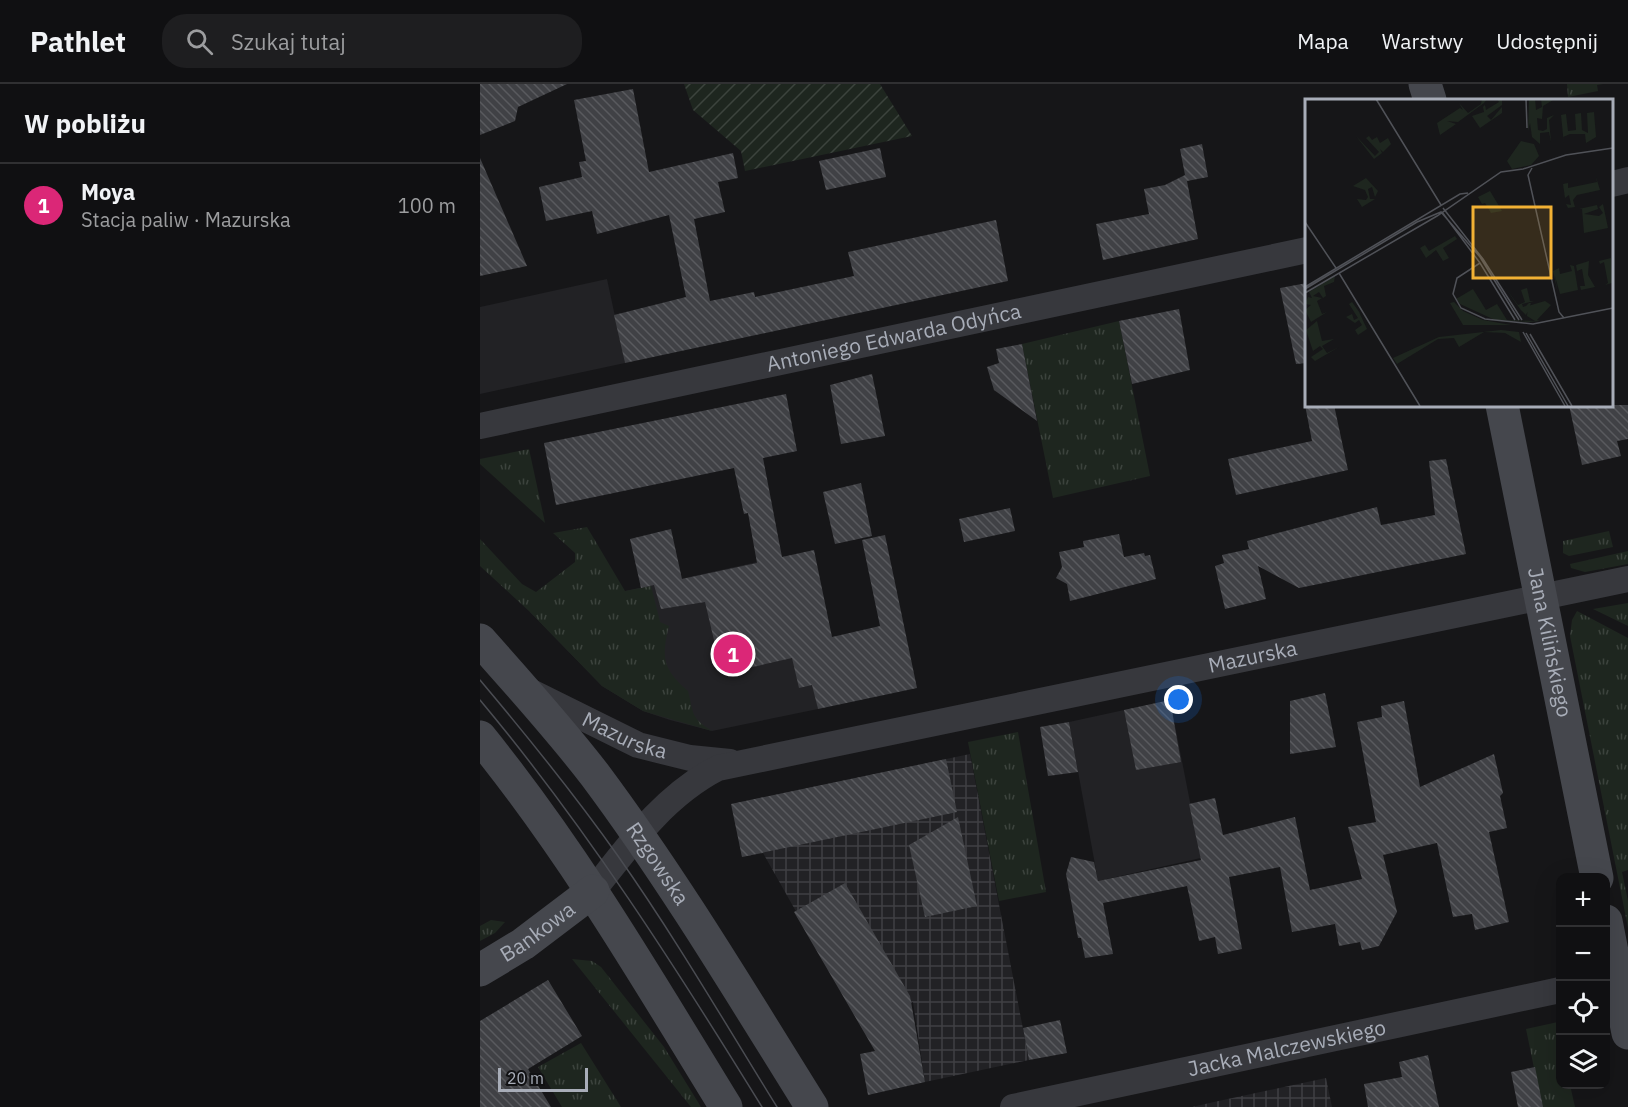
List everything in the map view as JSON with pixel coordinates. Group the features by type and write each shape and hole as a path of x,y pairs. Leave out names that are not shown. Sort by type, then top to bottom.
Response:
{"main road":[{"path":"1425,84 1430,99"},
{"name":"Jana Kilińskiego","path":"1502,406 1596,873"},
{"name":"Rzgowska","path":"480,640 594,774 694,918 812,1107"},
{"path":"480,737 538,812 593,891 726,1107"},
{"name":"Bankowa","path":"480,970 523,944 593,891"},
{"path":"1606,927 1628,1033"}],"street":[{"path":"1613,184 1628,180"},
{"name":"Antoniego Edwarda Odyńca","path":"480,426 1305,250"},
{"name":"Mazurska","path":"593,891 637,835 699,777 736,762 1628,579"},
{"name":"Mazurska","path":"522,687 638,745 660,753 736,762"},
{"name":"Jacka Malczewskiego","path":"1013,1107 1556,991"}],"shaded area":[{"path":"607,279 625,363 480,394 480,307"},
{"path":"785,556 818,709 712,731 643,711 602,686 530,612"},
{"path":"1170,700 1201,858 1098,881 1069,722"},
{"path":"970,754 1029,1060 925,1082 913,1002 863,1030 763,853 742,857 732,804"},
{"path":"1326,1078 1332,1107 1192,1107 1214,1102"}],"green space":[{"path":"684,84 880,84 912,136 745,171 741,151 693,110"},
{"path":"1567,84 1603,84 1597,85 1598,91 1568,97"},
{"path":"1119,321 1150,476 1053,498 1022,344"},
{"path":"529,449 545,523 480,464 480,459"},
{"path":"587,527 625,591 651,586 660,622 669,626 665,647 666,662 673,676 688,691 696,718 712,731 643,711 602,686 530,612 480,566 480,539 522,584 536,592 575,562 575,553 553,533"},
{"path":"1609,531 1613,547 1569,556 1563,553 1563,541"},
{"path":"1628,551 1628,564 1585,572 1571,568 1570,564"},
{"path":"1628,603 1628,626 1593,609"},
{"path":"1577,611 1628,638 1628,870 1622,872 1628,901 1628,928 1570,636 1572,620"},
{"path":"1018,732 1046,892 999,901 968,742"},
{"path":"491,920 505,922 495,933 480,941 480,926"},
{"path":"572,959 592,961 601,967 664,1047 701,1107 691,1107"},
{"path":"1556,1022 1556,1089 1571,1089 1575,1107 1542,1107 1526,1029"},
{"path":"581,1043 621,1107 562,1107 538,1067"}],"building":[{"path":"480,84 567,84 518,107 515,121 480,135"},
{"path":"633,89 649,172 733,153 738,178 718,182 725,212 694,219 710,301 754,292 755,297 854,276 848,252 996,220 1008,281 625,363 614,315 686,297 669,215 597,234 592,211 546,221 539,187 582,177 579,162 586,161 574,100"},
{"path":"1202,144 1208,177 1187,181 1198,239 1103,260 1096,224 1149,214 1144,189 1165,185 1185,175 1180,149"},
{"path":"880,148 886,177 826,190 819,161"},
{"path":"480,158 527,266 480,276"},
{"path":"1305,283 1305,363 1296,364 1280,288"},
{"path":"1179,309 1190,370 1132,384 1119,321"},
{"path":"1022,344 1037,421 994,390 987,367 999,363 996,349"},
{"path":"872,374 885,436 841,444 830,385"},
{"path":"786,394 797,451 763,458 782,557 814,550 832,637 880,626 862,540 885,535 917,688 818,709 812,685 799,688 792,658 722,674 705,602 661,609 654,585 641,588 630,539 671,529 682,579 757,563 748,513 744,514 734,468 556,505 544,443"},
{"path":"1628,405 1628,439 1617,441 1621,456 1582,465 1569,406"},
{"path":"1305,406 1334,406 1348,470 1236,495 1228,459 1312,441"},
{"path":"1446,459 1466,554 1299,588 1258,566 1266,599 1225,609 1215,566 1224,563 1222,555 1249,549 1247,541 1377,507 1381,525 1435,515 1429,461"},
{"path":"861,483 872,536 835,544 823,492"},
{"path":"1010,508 1015,531 964,542 959,519"},
{"path":"1119,534 1124,557 1144,553 1145,556 1150,555 1156,579 1070,601 1067,584 1056,578 1062,567 1059,552 1084,547 1083,541"},
{"path":"1325,693 1336,747 1290,754 1290,701"},
{"path":"1170,700 1181,762 1136,770 1124,710"},
{"path":"1404,701 1420,787 1494,754 1503,793 1500,796 1507,828 1489,832 1509,922 1475,930 1472,914 1453,917 1437,843 1383,855 1397,912 1379,946 1362,950 1360,942 1339,946 1335,924 1292,932 1280,867 1229,877 1242,949 1218,954 1215,937 1199,941 1187,886 1103,903 1113,954 1085,958 1081,938 1078,938 1066,874 1071,857 1094,862 1098,881 1201,860 1189,804 1215,798 1223,835 1295,817 1310,890 1362,879 1348,827 1376,822 1357,722 1382,717 1381,706"},
{"path":"1069,722 1078,772 1048,776 1040,727"},
{"path":"946,759 957,812 742,857 731,804"},
{"path":"958,817 977,906 925,917 909,845"},
{"path":"845,883 910,996 925,1082 868,1095 860,1054 875,1051 794,912"},
{"path":"548,980 582,1036 528,1069 551,1107 480,1107 480,1021"},
{"path":"1060,1020 1067,1053 1029,1060 1023,1028"},
{"path":"1428,1055 1439,1107 1368,1107 1364,1084 1402,1077 1399,1062"},
{"path":"1535,1067 1543,1107 1518,1107 1511,1072"}],"tram line":[{"path":"480,680 551,766 618,856 680,949 777,1107"},
{"path":"480,700 519,748 593,848 696,1002 762,1107"}],"place":[{"name":"Moya","path":"733,654"}]}
